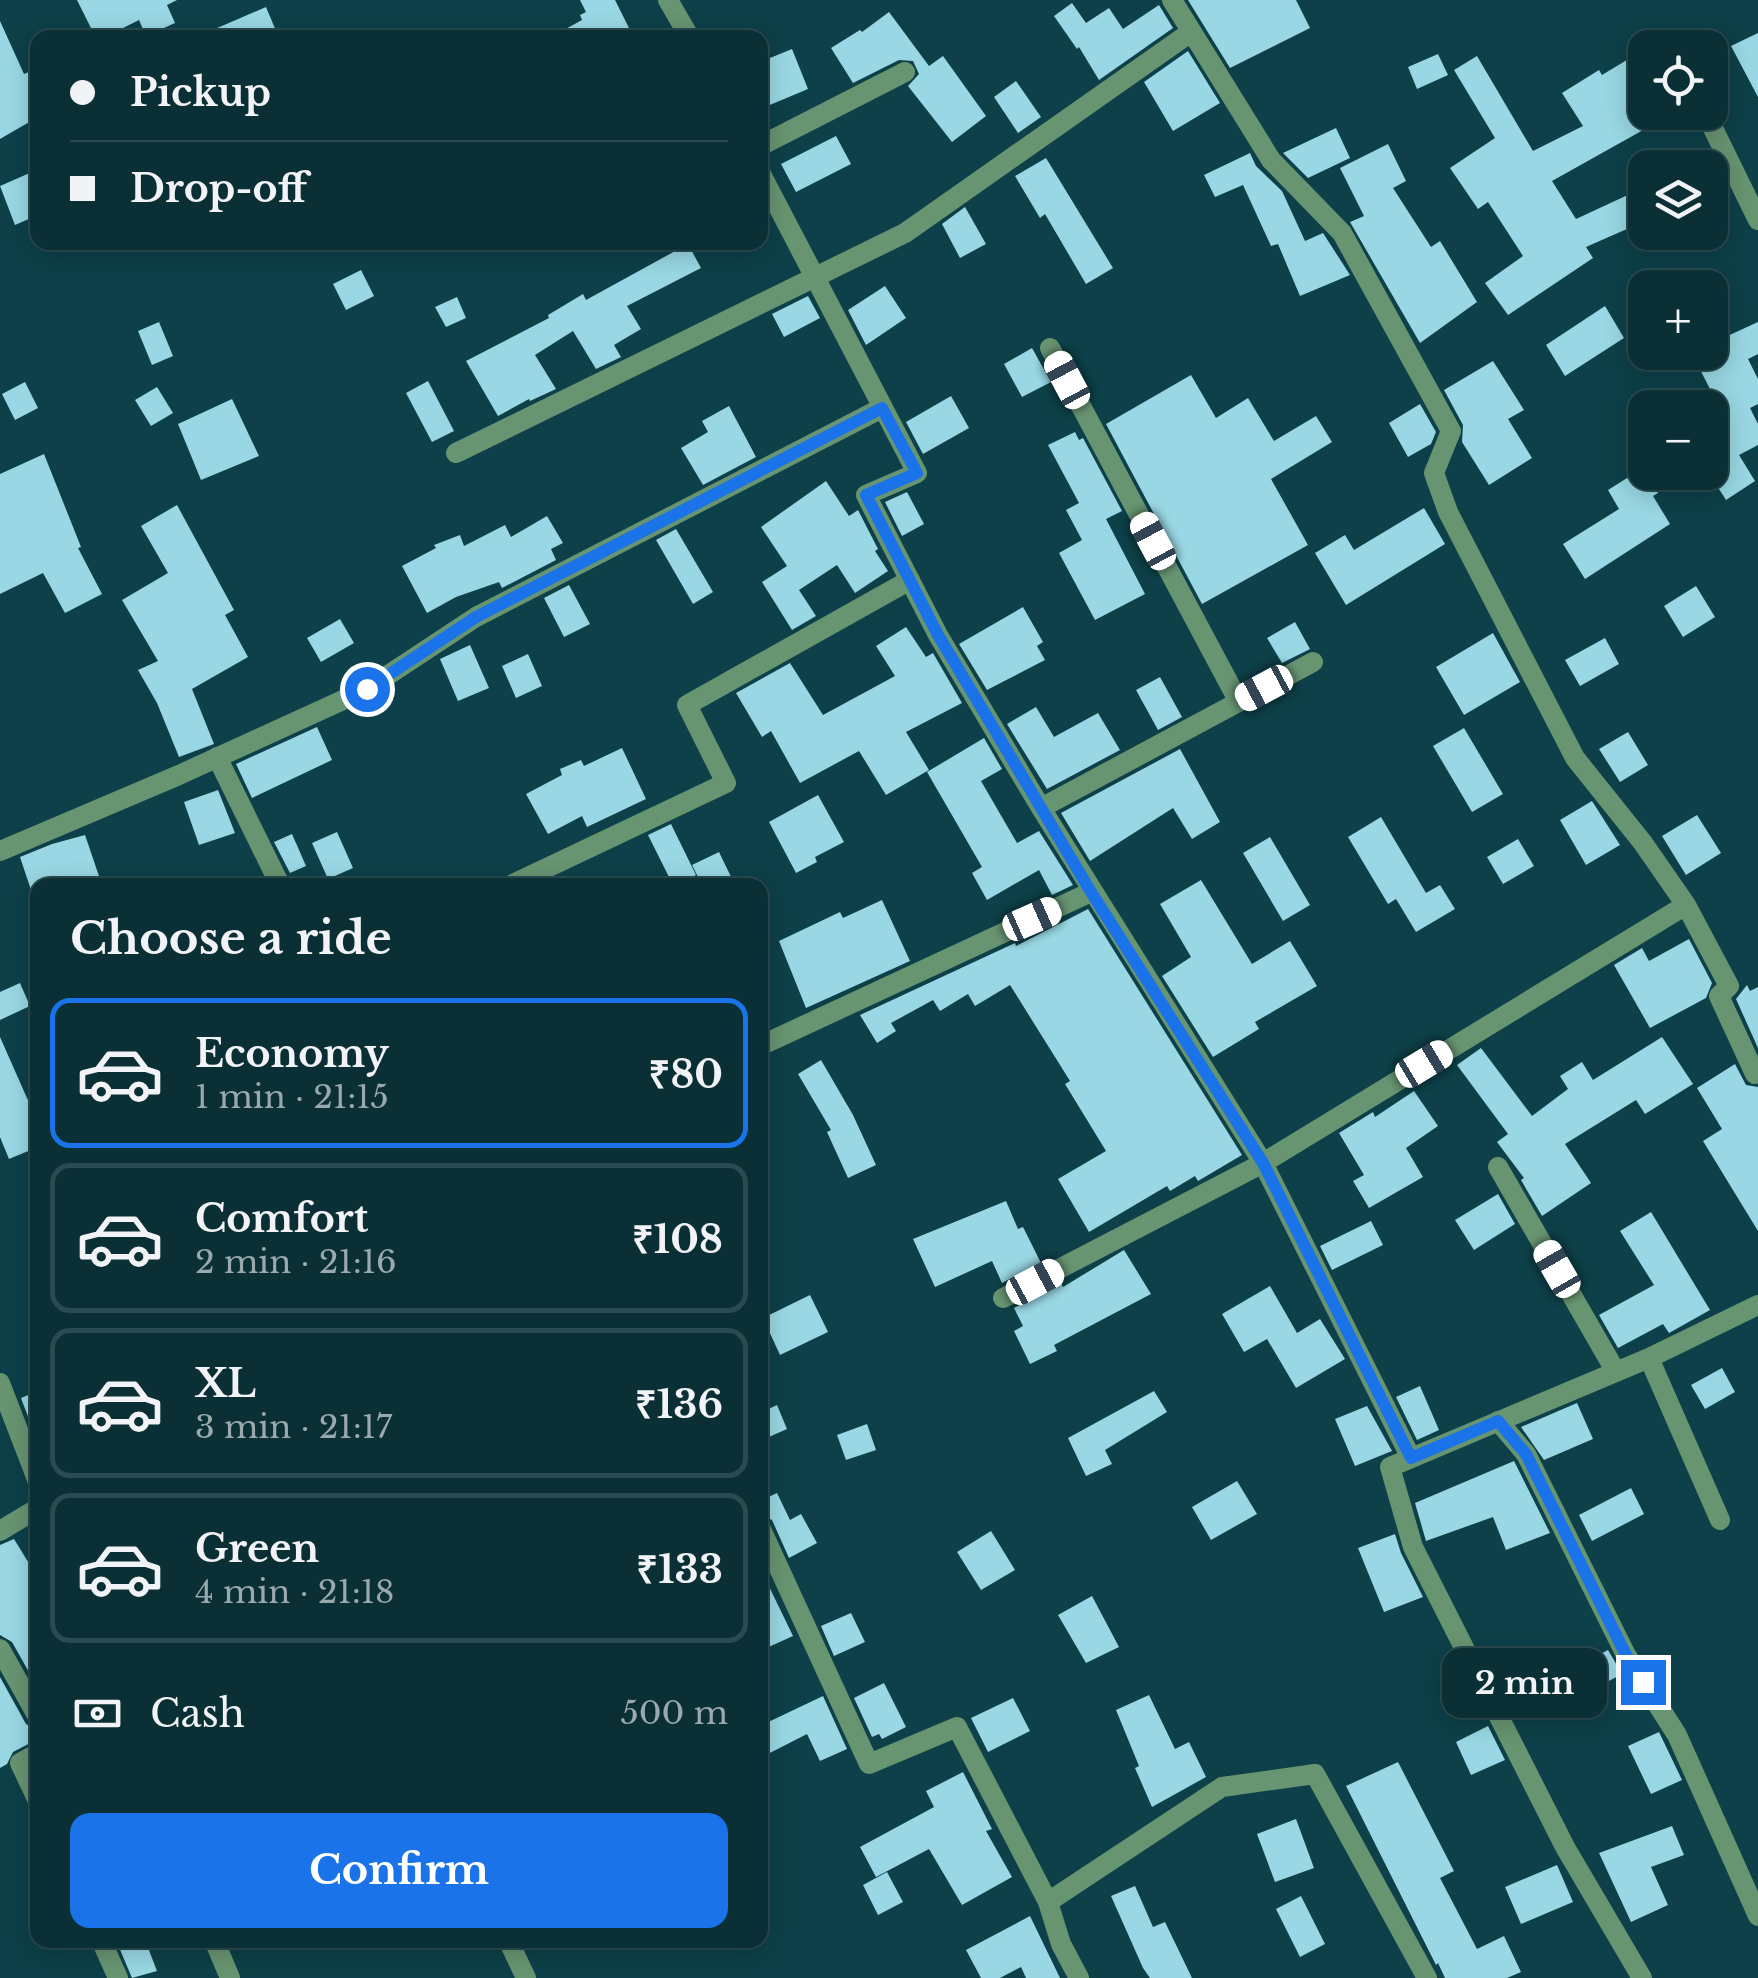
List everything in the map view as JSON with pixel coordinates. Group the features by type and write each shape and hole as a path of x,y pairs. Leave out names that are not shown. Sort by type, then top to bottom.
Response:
{"street":[{"path":"668,0 685,30"},
{"path":"1172,0 1271,160 1342,233 1451,431 1434,474 1448,512 1575,758 1643,843 1686,905 1729,986 1719,996 1757,1074"},
{"path":"456,453 906,233 1192,32"},
{"path":"768,142 905,72"},
{"path":"1714,130 1758,220"},
{"path":"768,188 917,473 866,495 938,635 1091,892 1263,1163 1411,1458"},
{"path":"1050,348 1240,702"},
{"path":"0,851 367,689 476,617 882,408"},
{"path":"526,878 726,783 686,705 910,580"},
{"path":"1041,808 1313,662"},
{"path":"217,758 277,878"},
{"path":"768,1042 1091,892"},
{"path":"1003,1298 1263,1163 1686,905"},
{"path":"1498,1167 1616,1372"},
{"path":"1642,1978 1565,1847 1413,1548 1390,1467 1650,1358 1758,1305"},
{"path":"1650,1358 1720,1520"},
{"path":"0,1383 30,1461"},
{"path":"1498,1421 1526,1454 1626,1655 1677,1735 1758,1916"},
{"path":"0,1531 30,1513"},
{"path":"768,1544 869,1764 957,1726 1048,1902 1061,1944 1079,1978"},
{"path":"0,1649 30,1703"},
{"path":"30,1757 20,1763 30,1784"},
{"path":"1048,1902 1222,1787 1315,1774 1427,1978"},
{"path":"105,1948 118,1978"},
{"path":"217,1948 230,1978"},
{"path":"512,1948 526,1978"}],"building":[{"path":"77,0 177,0 167,5 175,23 159,30 143,30 139,20 119,30 92,30"},
{"path":"580,0 615,0 630,30 564,30 582,20 580,15 586,12"},
{"path":"1188,0 1296,0 1310,28 1230,68"},
{"path":"1072,3 1086,23 1109,8 1123,29 1159,5 1173,28 1099,80 1054,16"},
{"path":"266,7 276,30 213,30"},
{"path":"889,12 929,66 943,56 986,116 952,142 908,86 919,74 913,61 899,60 853,83 831,48"},
{"path":"0,21 24,74 30,71 30,122 0,139"},
{"path":"1758,33 1758,97 1731,46"},
{"path":"792,49 808,89 768,106 768,59"},
{"path":"1188,51 1220,103 1173,131 1144,82"},
{"path":"1438,54 1448,75 1417,89 1408,67"},
{"path":"1477,56 1533,151 1583,126 1562,93 1599,70 1602,75 1628,59 1628,130 1643,130 1552,181 1576,219 1628,195 1628,228 1586,247 1593,258 1508,315 1485,283 1523,256 1488,202 1478,209 1450,168 1495,138 1454,70"},
{"path":"1016,81 1041,117 1018,133 994,97"},
{"path":"1336,128 1350,158 1308,178 1283,153"},
{"path":"836,136 851,164 796,192 781,164"},
{"path":"1388,144 1406,181 1393,188 1431,247 1440,241 1477,302 1420,343 1350,222 1364,216 1340,168"},
{"path":"1250,153 1256,166 1282,191 1305,241 1323,233 1350,275 1300,296 1278,244 1271,246 1243,185 1215,197 1204,175"},
{"path":"1046,158 1113,268 1086,284 1045,214 1040,218 1015,176"},
{"path":"30,173 30,218 15,225 0,186"},
{"path":"965,207 986,244 960,258 942,224"},
{"path":"677,250 691,250 701,268 627,306 641,329 614,345 621,357 596,369 573,331 535,355 556,389 498,416 466,361 549,318 548,315 583,294 586,300"},
{"path":"361,270 374,296 346,310 333,284"},
{"path":"885,286 906,318 866,345 848,310"},
{"path":"808,296 820,318 784,337 772,314"},
{"path":"457,297 466,318 446,327 435,307"},
{"path":"1605,306 1624,338 1565,376 1546,345"},
{"path":"159,322 173,356 152,365 138,331"},
{"path":"1758,322 1758,354 1748,359 1758,379 1758,404 1750,408 1758,424 1758,445 1739,455 1755,481 1726,500 1720,490 1728,490 1728,390 1711,390 1700,370 1728,370 1728,336"},
{"path":"1032,348 1051,382 1022,397 1004,364"},
{"path":"1493,361 1524,410 1508,419 1532,458 1489,485 1462,442 1463,425 1444,390"},
{"path":"1191,375 1216,418 1248,398 1274,441 1316,416 1332,442 1271,479 1308,545 1202,604 1106,424"},
{"path":"428,381 454,431 432,442 406,393"},
{"path":"25,382 38,408 15,420 2,394"},
{"path":"157,387 173,413 151,426 135,400"},
{"path":"951,396 969,428 923,454 906,422"},
{"path":"232,399 259,456 201,480 178,424"},
{"path":"1420,404 1436,432 1431,444 1408,457 1389,423"},
{"path":"729,406 756,457 703,485 681,448 708,432 702,421"},
{"path":"1075,432 1079,440 1083,438 1122,511 1106,519 1145,594 1095,620 1059,553 1082,540 1066,510 1079,503 1048,445"},
{"path":"44,454 81,547 78,548 102,594 65,613 43,573 0,594 0,474"},
{"path":"1628,477 1628,490 1656,490 1653,496 1670,524 1585,579 1563,544 1619,509 1608,490"},
{"path":"826,481 849,516 858,510 888,571 855,593 837,565 799,590 816,616 792,630 762,582 787,566 761,527"},
{"path":"907,492 924,524 902,536 885,502"},
{"path":"177,505 234,610 225,615 248,657 192,689 214,744 179,757 157,703 138,670 158,661 122,600 168,573 141,526"},
{"path":"1424,508 1445,544 1346,605 1315,553 1345,535 1354,550"},
{"path":"547,516 563,543 551,549 556,560 502,588 499,582 456,597 427,613 402,566 436,548 434,545 460,535 464,546 505,525 511,537"},
{"path":"676,529 713,592 693,604 656,540"},
{"path":"569,585 590,624 564,637 544,598"},
{"path":"1696,586 1715,617 1683,637 1664,606"},
{"path":"1023,607 1043,642 1037,646 1045,660 987,690 959,644"},
{"path":"340,619 354,643 321,662 307,638"},
{"path":"1295,622 1310,649 1282,663 1267,638"},
{"path":"906,627 926,657 933,653 962,703 906,732 929,770 886,795 859,751 800,783 771,731 762,737 736,693 790,663 823,715 895,676 876,646"},
{"path":"1493,633 1520,682 1464,715 1436,667"},
{"path":"1605,638 1619,664 1580,686 1565,660"},
{"path":"470,645 489,688 458,701 440,659"},
{"path":"528,654 542,686 516,698 502,666"},
{"path":"1160,677 1182,717 1158,730 1136,690"},
{"path":"1036,707 1054,737 1098,713 1120,750 1047,789 1007,724"},
{"path":"317,727 332,760 252,798 236,764"},
{"path":"1464,728 1503,794 1472,812 1433,746"},
{"path":"1628,732 1648,765 1620,782 1599,749"},
{"path":"984,738 1002,769 981,781 1017,843 1039,831 1073,885 1052,895 1039,870 987,900 972,873 982,867 927,772"},
{"path":"622,748 646,799 587,827 582,816 548,834 526,794 562,775 560,769 581,760 584,766"},
{"path":"1180,749 1220,822 1192,839 1173,808 1090,861 1061,813"},
{"path":"218,790 235,833 199,845 184,802"},
{"path":"818,795 844,842 815,857 817,862 796,873 769,822"},
{"path":"1592,801 1620,845 1586,865 1560,820"},
{"path":"1697,815 1721,853 1686,875 1662,836"},
{"path":"1381,817 1426,893 1440,885 1455,909 1416,932 1396,899 1388,904 1348,837"},
{"path":"671,824 696,875 670,878 648,835"},
{"path":"337,832 353,868 328,878 312,843"},
{"path":"292,834 306,866 290,873 274,842"},
{"path":"85,835 99,876 30,878 30,887 20,857"},
{"path":"1270,837 1310,905 1283,921 1243,853"},
{"path":"1518,839 1534,866 1503,884 1487,857"},
{"path":"719,852 732,878 698,878 692,865"},
{"path":"1201,880 1252,964 1290,941 1317,986 1255,1022 1259,1029 1213,1057 1162,976 1191,957 1160,904"},
{"path":"882,900 910,961 806,1008 779,941 840,912 843,918"},
{"path":"1088,909 1242,1155 1198,1181 1195,1176 1170,1191 1167,1186 1089,1232 1058,1179 1106,1151 1065,1084 1070,1081 1010,985 975,1006 968,994 940,1011 933,1000 891,1023 896,1031 877,1043 860,1015 1015,943 1016,946"},
{"path":"1689,939 1712,983 1706,998 1650,1028 1614,965 1642,948 1649,961"},
{"path":"20,983 30,1006 0,1020 0,992"},
{"path":"1747,985 1750,991 1758,987 1758,1048 1736,999"},
{"path":"0,1037 30,1105 30,1150 9,1159 0,1137"},
{"path":"1662,1037 1693,1084 1645,1114 1636,1100 1565,1144 1591,1183 1542,1216 1521,1180 1524,1178 1497,1142 1508,1134 1457,1065 1481,1048 1532,1116 1568,1089 1560,1076 1582,1062 1593,1080"},
{"path":"821,1060 876,1165 848,1178 827,1132 831,1130 798,1074"},
{"path":"1735,1064 1746,1085 1758,1087 1758,1231 1703,1141 1722,1129 1697,1088"},
{"path":"1414,1091 1438,1126 1406,1148 1423,1177 1369,1208 1353,1181 1364,1175 1339,1133 1373,1112 1375,1117"},
{"path":"1498,1194 1515,1224 1474,1250 1455,1220"},
{"path":"1006,1201 1018,1229 1023,1227 1041,1263 1002,1283 992,1261 935,1287 913,1239"},
{"path":"1651,1212 1710,1310 1669,1333 1663,1324 1618,1348 1599,1315 1654,1285 1620,1231"},
{"path":"1371,1221 1383,1245 1332,1270 1320,1246"},
{"path":"1124,1250 1151,1294 1054,1345 1057,1351 1030,1364 1014,1331 1023,1326 1014,1308 1061,1283 1063,1287"},
{"path":"1270,1286 1297,1333 1320,1319 1345,1359 1296,1388 1267,1339 1244,1352 1222,1314"},
{"path":"810,1295 828,1332 780,1355 768,1329 768,1316"},
{"path":"1722,1368 1735,1392 1705,1409 1691,1385"},
{"path":"1420,1386 1439,1430 1417,1440 1396,1397"},
{"path":"1154,1391 1167,1412 1105,1450 1112,1464 1086,1476 1068,1438"},
{"path":"30,1394 30,1422 21,1398"},
{"path":"1577,1403 1593,1439 1544,1460 1521,1427"},
{"path":"777,1405 787,1429 768,1437 768,1409"},
{"path":"1367,1406 1392,1451 1355,1466 1335,1419"},
{"path":"867,1424 876,1450 846,1460 837,1435"},
{"path":"1514,1461 1550,1533 1506,1550 1493,1517 1426,1541 1415,1503"},
{"path":"1237,1481 1257,1514 1211,1540 1192,1507"},
{"path":"1631,1488 1644,1514 1592,1541 1579,1515"},
{"path":"777,1493 790,1520 801,1514 817,1543 789,1558 768,1518 768,1497"},
{"path":"991,1531 1015,1570 981,1590 957,1552"},
{"path":"1395,1534 1423,1597 1384,1612 1358,1548"},
{"path":"14,1539 30,1565 30,1674 12,1642 0,1635 0,1545"},
{"path":"768,1584 793,1636 768,1647"},
{"path":"1092,1596 1119,1647 1086,1663 1058,1615"},
{"path":"851,1613 865,1642 834,1656 821,1626"},
{"path":"1608,1650 1622,1674 1592,1690 1579,1665"},
{"path":"0,1677 30,1726 30,1743 13,1752 0,1768"},
{"path":"884,1683 906,1727 882,1739 879,1734 872,1737 854,1698"},
{"path":"1149,1695 1175,1749 1189,1742 1206,1777 1152,1807 1116,1710"},
{"path":"823,1696 847,1749 820,1761 807,1734 768,1754 768,1722"},
{"path":"1013,1698 1030,1731 988,1752 971,1718"},
{"path":"1488,1726 1505,1760 1471,1775 1456,1742"},
{"path":"1659,1732 1682,1780 1651,1794 1628,1746"},
{"path":"1398,1762 1454,1871 1440,1878 1477,1949 1504,1936 1521,1972 1507,1978 1445,1978 1436,1965 1346,1786"},
{"path":"963,1772 992,1829 986,1831 1012,1877 962,1905 929,1849 876,1877 860,1847 934,1807 926,1791"},
{"path":"1296,1819 1314,1868 1275,1882 1257,1834"},
{"path":"1672,1826 1684,1855 1651,1867 1668,1905 1631,1922 1599,1853"},
{"path":"1557,1865 1573,1902 1521,1924 1505,1887"},
{"path":"887,1872 903,1902 878,1915 863,1885"},
{"path":"1135,1886 1153,1927 1165,1922 1192,1978 1150,1978 1143,1968 1111,1896"},
{"path":"1301,1896 1325,1944 1300,1957 1276,1909"},
{"path":"1030,1916 1060,1978 1026,1978 1021,1967 1000,1978 981,1978 966,1950"},
{"path":"119,1948 148,1948 157,1971 132,1978"}],"route":[{"path":"367,689 476,617 882,408 917,473 866,495 938,635 1091,892 1263,1163 1411,1458 1498,1421 1526,1454 1643,1682"}]}
